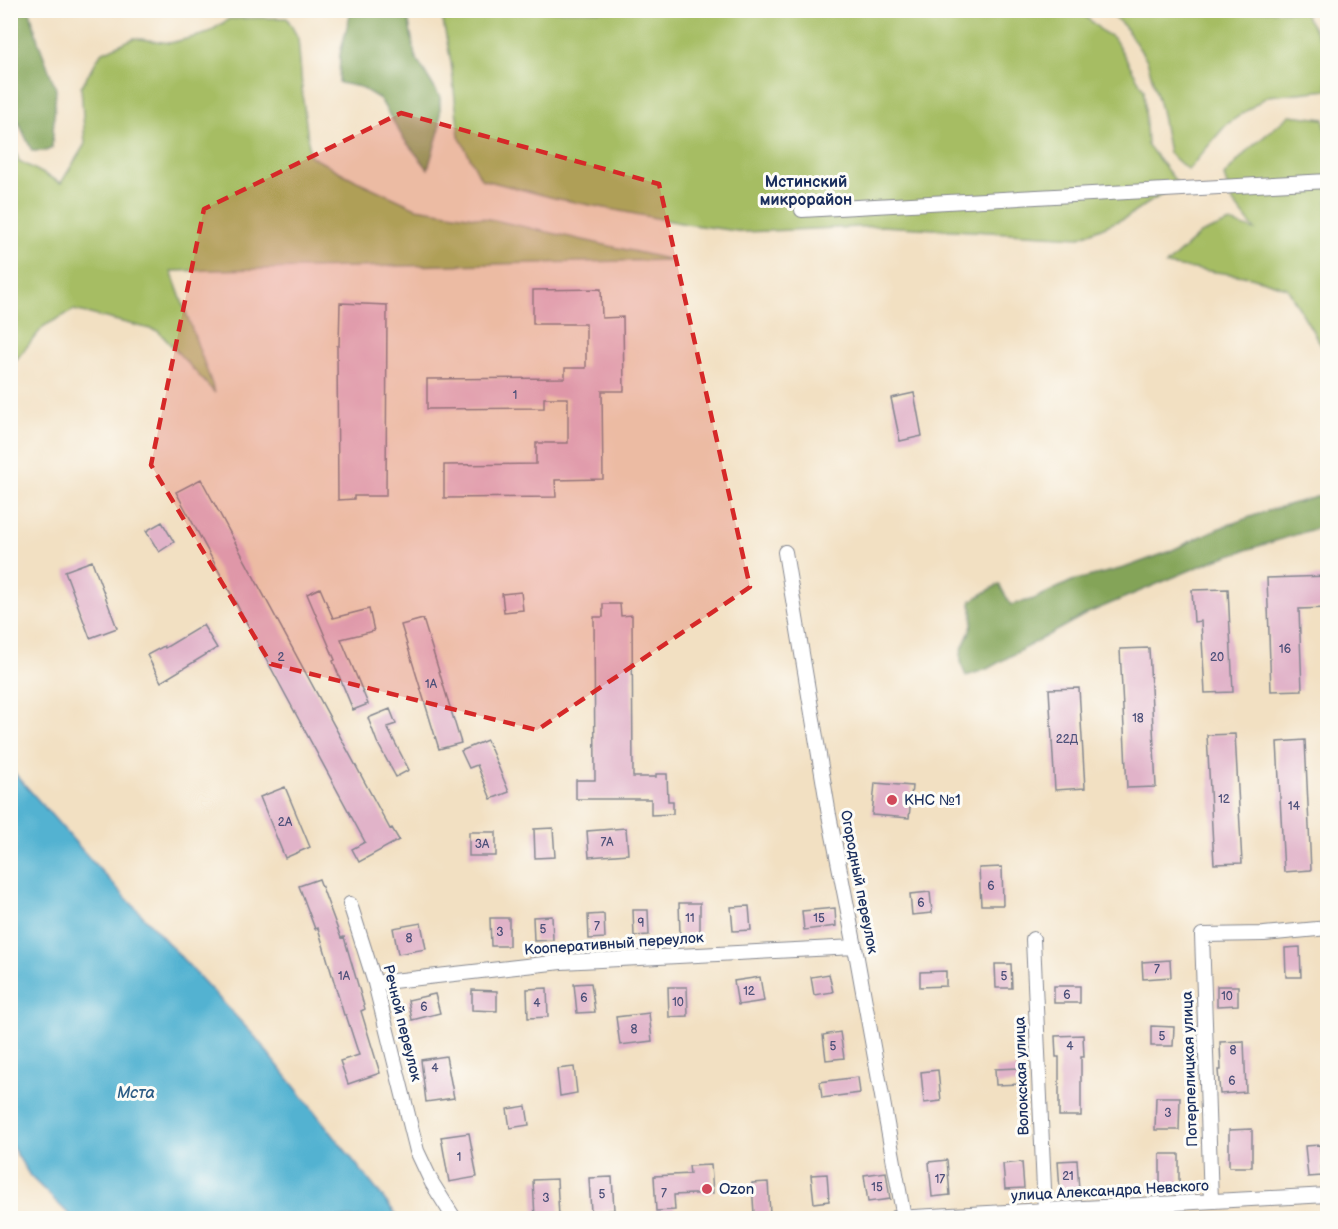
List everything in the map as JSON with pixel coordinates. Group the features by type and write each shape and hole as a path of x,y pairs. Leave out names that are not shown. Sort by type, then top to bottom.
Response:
{"street":[{"path":"802,210 1328,181"},
{"name":"Огородный переулок","path":"785,552 900,1218"},
{"name":"Речной переулок","path":"350,904 375,983 417,1152 432,1183 454,1218"},
{"name":"Потерпелицкая улица","path":"1211,1201 1202,935 1264,934 1328,928"},
{"name":"Волокская улица","path":"1033,939 1045,1212"},
{"name":"Кооперативный переулок","path":"375,983 561,962 855,947"},
{"name":"улица Александра Невского","path":"900,1218 1328,1195"}],"highlighted area":[{"path":"401,113 659,184 750,587 537,730 271,664 151,465 204,209"}],"green space":[{"path":"10,11 30,11 38,41 56,89 52,148 46,151 32,151 11,106"},
{"path":"351,11 407,11 415,56 440,97 440,128 428,169 403,138 380,99 360,87 339,83 340,54"},
{"path":"441,11 1079,11 1103,32 1114,38 1144,90 1147,144 1178,184 1127,217 1080,237 881,226 744,232 686,224 554,198 481,179 459,136 451,62"},
{"path":"1108,11 1303,11 1327,50 1327,90 1268,96 1226,125 1188,170 1169,153 1161,110 1147,60 1125,27"},
{"path":"287,18 298,38 310,156 416,208 494,220 672,260 171,271 215,393 158,331 74,310 44,326 11,366 11,138 19,161 61,183 85,144 81,87 101,53 134,38 170,43 206,34 229,19"},
{"path":"1290,115 1324,119 1328,146 1327,355 1287,288 1251,277 1166,265 1200,234 1230,222 1255,230 1232,201 1224,176 1248,150"},
{"path":"1327,494 1327,525 1217,559 1088,613 987,669 966,676 961,655 973,622 971,601 999,584 1011,605 1034,599 1072,581 1124,568 1168,552 1217,529 1270,510"}],"water":[{"name":"Мста","path":"10,768 91,860 256,1038 399,1218 73,1218 30,1176 10,1143"}],"building":[{"path":"601,289 602,318 623,317 624,391 602,391 603,479 555,480 556,497 444,498 444,465 536,464 536,443 568,443 568,398 544,398 544,408 427,409 427,379 565,378 565,368 586,368 586,324 533,324 533,290"},
{"path":"340,303 387,305 386,496 354,496 354,499 338,500 337,346 339,346"},
{"path":"914,393 922,436 900,441 891,398"},
{"path":"201,479 390,829 392,828 399,840 359,862 352,849 365,842 176,492"},
{"path":"162,522 174,542 159,552 146,531"},
{"path":"92,561 117,628 90,638 65,571"},
{"path":"1328,576 1328,608 1299,609 1302,690 1271,691 1267,578"},
{"path":"320,588 333,618 369,609 374,631 341,639 368,704 353,710 307,594"},
{"path":"1228,589 1233,692 1205,693 1201,621 1194,622 1192,590"},
{"path":"521,592 523,610 504,612 502,594"},
{"path":"603,604 620,604 621,616 632,615 633,777 656,777 656,774 667,774 668,801 673,801 673,814 651,815 651,799 576,799 576,780 595,780 594,617 603,617"},
{"path":"423,619 461,743 439,749 401,625"},
{"path":"203,625 217,648 161,682 147,655 164,646 165,648"},
{"path":"1149,648 1156,787 1127,788 1120,649"},
{"path":"1079,688 1085,788 1055,790 1049,689"},
{"path":"390,709 396,724 387,727 409,770 396,777 377,742 368,718"},
{"path":"1235,734 1242,863 1214,864 1207,735"},
{"path":"487,740 509,792 491,799 477,765 469,768 461,751"},
{"path":"1305,740 1311,870 1284,872 1277,742"},
{"name":"КНС №1","path":"875,783 912,786 909,818 872,815"},
{"path":"285,787 310,847 285,858 260,797"},
{"path":"553,828 555,857 535,858 534,829"},
{"path":"626,828 628,854 589,857 587,831"},
{"path":"469,832 496,832 496,856 469,856"},
{"path":"1002,867 1003,905 981,905 979,868"},
{"path":"319,879 341,938 344,937 365,1009 361,1011 380,1073 348,1084 340,1061 359,1055 346,1015 344,1015 318,928 315,929 299,886"},
{"path":"930,892 932,913 912,915 910,894"},
{"path":"679,903 700,903 700,933 680,934"},
{"path":"749,906 751,930 733,931 731,907"},
{"path":"835,908 836,926 804,930 802,911"},
{"path":"633,910 648,910 649,935 634,936"},
{"path":"604,914 605,938 589,939 588,915"},
{"path":"552,916 553,940 534,941 533,917"},
{"path":"490,918 509,918 509,946 491,946"},
{"path":"421,923 426,949 398,954 393,928"},
{"path":"1300,947 1301,977 1286,977 1285,948"},
{"path":"1170,960 1171,977 1143,979 1142,962"},
{"path":"995,964 1011,964 1012,988 996,988"},
{"path":"946,971 946,986 920,987 920,972"},
{"path":"829,974 833,992 814,995 811,977"},
{"path":"760,977 764,1001 738,1005 734,981"},
{"path":"591,983 595,1012 577,1013 574,984"},
{"path":"1054,986 1080,986 1080,1003 1054,1003"},
{"path":"1217,986 1238,986 1238,1005 1217,1006"},
{"path":"668,987 687,987 688,1016 669,1017"},
{"path":"547,988 548,1017 528,1018 527,989"},
{"path":"472,990 497,991 497,1011 472,1010"},
{"path":"435,994 440,1013 412,1020 408,1000"},
{"path":"649,1013 652,1041 620,1045 616,1017"},
{"path":"1151,1026 1174,1027 1173,1046 1151,1046"},
{"path":"840,1032 844,1058 826,1060 823,1035"},
{"path":"1083,1035 1081,1116 1059,1116 1059,1057 1056,1057 1055,1036"},
{"path":"1244,1041 1246,1092 1220,1094 1218,1070 1221,1070 1220,1042"},
{"path":"446,1056 454,1098 426,1102 421,1060"},
{"path":"574,1067 577,1093 560,1096 557,1069"},
{"path":"1020,1068 1021,1084 996,1085 995,1069"},
{"path":"938,1070 941,1101 924,1103 921,1072"},
{"path":"858,1077 860,1093 822,1098 820,1082"},
{"path":"1156,1097 1180,1097 1179,1130 1155,1130"},
{"path":"526,1106 529,1125 510,1128 507,1109"},
{"path":"1252,1129 1252,1167 1229,1167 1229,1130"},
{"path":"469,1133 477,1177 449,1182 441,1137"},
{"path":"1320,1145 1322,1176 1308,1177 1305,1146"},
{"path":"1160,1154 1179,1154 1179,1186 1160,1186"},
{"path":"947,1160 950,1195 932,1197 929,1162"},
{"path":"1077,1160 1079,1190 1060,1191 1058,1161"},
{"path":"1022,1162 1024,1188 1005,1189 1003,1164"},
{"path":"711,1165 713,1193 674,1195 675,1210 656,1211 654,1176 690,1174 689,1166"},
{"path":"886,1172 890,1199 868,1202 864,1175"},
{"path":"827,1174 829,1201 814,1203 811,1175"},
{"path":"612,1177 614,1210 591,1212 589,1178"},
{"path":"557,1179 559,1217 535,1218 533,1180"},
{"path":"768,1182 770,1213 754,1214 752,1183"}],"place":[{"name":"КНС №1","path":"892,800"},
{"name":"Ozon","path":"707,1189"}],"district":[{"name":"Мстинский микрорайон","path":"806,191"}]}
